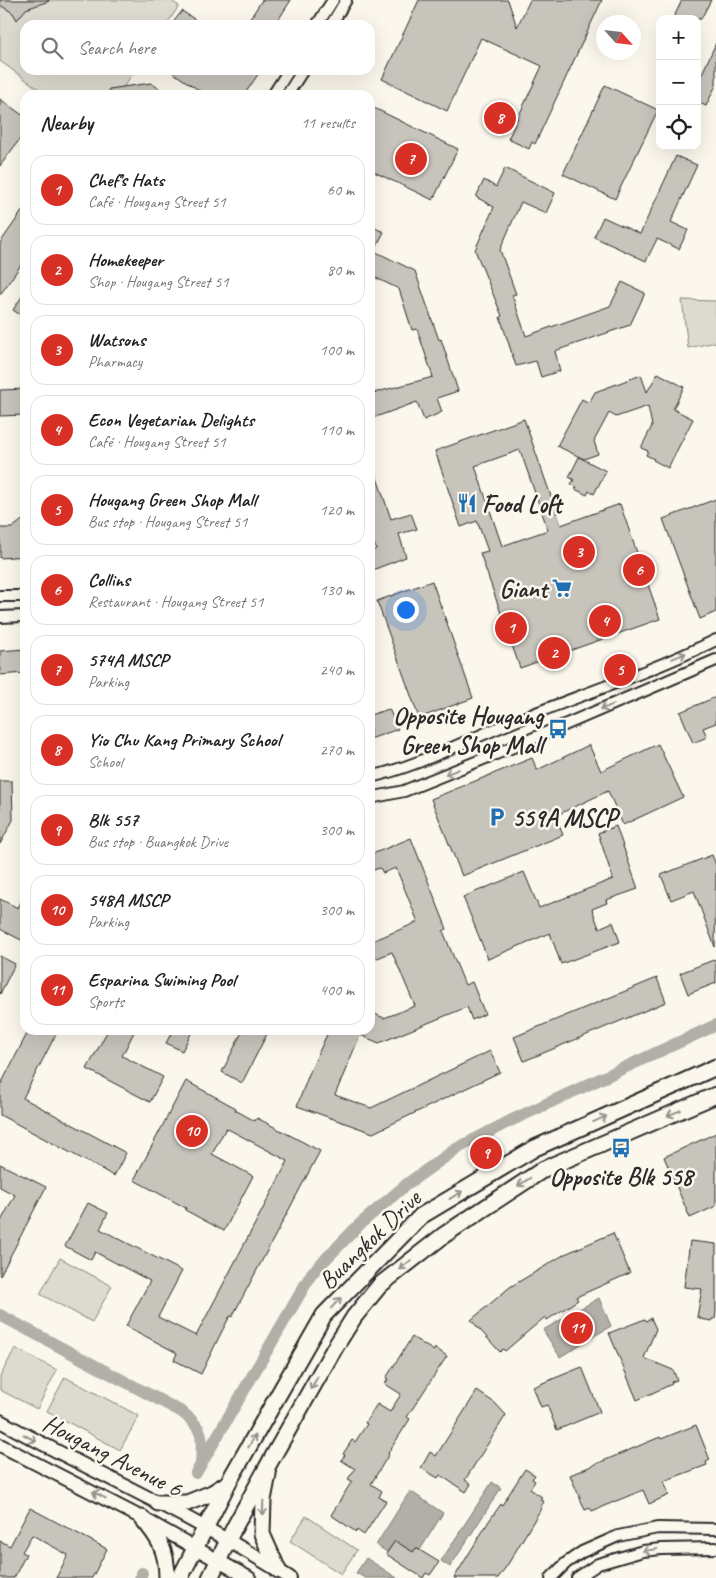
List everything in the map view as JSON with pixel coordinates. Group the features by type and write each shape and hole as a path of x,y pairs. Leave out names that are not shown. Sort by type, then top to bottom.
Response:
{"main road":[{"name":"Buangkok Drive","path":"180,1578 228,1483 324,1315 421,1216 535,1148 716,1067"},
{"name":"Buangkok Drive","path":"210,1578 271,1460 349,1325 380,1285 444,1235 544,1169 716,1095"},
{"path":"271,1460 263,1500 262,1534 284,1574"},
{"path":"158,1503 187,1503 212,1493 228,1483"},
{"path":"142,1518 162,1546 165,1554 167,1578"}],"street":[{"path":"321,20 333,0"},
{"path":"334,20 346,0"},
{"path":"276,90 286,75"},
{"path":"290,90 300,75"},
{"path":"0,596 20,596"},
{"path":"0,616 20,616"},
{"path":"375,776 397,771 428,760 506,725 716,640"},
{"path":"375,797 404,791 513,747 716,660"},
{"name":"Hougang Avenue 6","path":"0,1422 158,1503 284,1574"},
{"name":"Hougang Avenue 6","path":"0,1445 142,1518 249,1578"},
{"path":"551,1578 566,1563 582,1552 618,1536 658,1528 716,1529"},
{"path":"577,1578 598,1564 643,1551 716,1548"}],"shaded area":[{"path":"0,0 170,0 179,6 169,20 20,20 20,75 132,75 121,90 40,90 0,61"},
{"path":"682,300 716,301 716,342 688,348"},
{"path":"60,1258 112,1286 92,1322 40,1294"},
{"path":"599,1298 611,1326 560,1357 543,1330"},
{"path":"15,1348 57,1370 37,1409 0,1390 0,1377"},
{"path":"65,1377 139,1416 120,1450 47,1411"},
{"path":"492,1482 501,1488 450,1567 441,1561"},
{"path":"410,1491 443,1513 420,1550 416,1548 413,1552 395,1541 387,1552 376,1545"},
{"path":"306,1516 357,1550 341,1574 290,1541"},
{"path":"366,1558 397,1578 365,1578 356,1573"}],"building":[{"path":"0,0 49,1 26,9 17,20 13,13 0,5"},
{"path":"262,0 291,0 278,20 249,20"},
{"path":"419,0 508,0 517,27 530,0 602,0 535,144 532,142 529,149 508,139 542,66 481,38 447,111 382,79"},
{"path":"682,0 711,0 701,19 701,15 675,15"},
{"path":"182,11 196,20 175,20"},
{"path":"716,43 716,85 706,106 701,104 701,76"},
{"path":"176,75 258,75 247,90 199,90"},
{"path":"151,83 162,90 109,90"},
{"path":"605,85 656,109 656,114 615,199 563,174"},
{"path":"0,99 20,113 20,139 0,166"},
{"path":"375,108 458,149 433,200 375,172"},
{"path":"676,156 697,165 671,222 688,230 679,249 657,239 646,261 594,237 603,217 640,234"},
{"path":"505,168 555,193 546,213 521,202 500,250 516,294 512,295 526,336 610,306 622,282 645,293 630,325 555,351 560,371 541,377 536,361 516,366 500,317 502,316 475,250 494,207 476,197 484,180 496,187"},
{"path":"20,214 20,266 0,295 0,243"},
{"path":"375,228 384,232 375,249"},
{"path":"375,251 415,271 439,340 441,339 458,391 437,398 442,412 424,420 417,402 375,417 375,393 433,377 417,329 412,330 399,289 375,277"},
{"path":"20,300 20,315 13,310"},
{"path":"658,373 684,387 673,409 693,419 668,468 646,455 648,451 641,448 652,426 648,406 616,417 609,413 594,441 598,454 584,459 557,446 582,399 589,403 595,392 641,375 647,392"},
{"path":"20,389 20,415 0,416 0,390"},
{"path":"524,419 561,525 620,504 660,619 520,668 480,553 488,551 477,521 461,527 435,451","holes":["520,450 548,530 502,546 475,466"]},
{"path":"579,457 606,471 594,494 589,491 587,495 575,489 577,487 571,484 574,480 569,477"},
{"path":"375,472 391,519 411,513 417,529 399,534 406,557 375,569"},
{"path":"716,499 716,612 700,619 663,519"},
{"path":"20,522 20,556 0,558 0,528 12,528"},
{"path":"432,581 473,698 419,718 377,601"},
{"path":"20,649 20,673 0,675 0,651"},
{"path":"716,697 716,723 703,728 707,737 693,743 680,712"},
{"path":"389,709 398,729 375,737 375,713"},
{"path":"658,744 683,797 623,825 608,791 555,816 563,835 462,876 431,799 532,758 537,770 589,745 601,771"},
{"path":"0,781 12,781 13,820 0,844"},
{"path":"616,826 638,889 606,900 607,903 592,909 599,928 613,922 620,942 561,964 550,933 488,959 463,897 524,872 539,908 613,879 598,833"},
{"path":"411,838 447,929 443,931 465,985 472,982 485,1014 472,1020 467,1007 379,1043 360,1035 375,1035 375,1014 384,1018 415,1006 392,952 375,959 375,940 418,922 396,868 383,873 380,868 375,870 375,853"},
{"path":"712,855 716,865 715,947 694,891 671,900 661,875"},
{"path":"0,899 18,908 20,904 20,939 0,929"},
{"path":"0,956 15,964 0,994"},
{"path":"716,959 716,983 688,994 680,973"},
{"path":"657,978 666,1002 524,1061 514,1037"},
{"path":"26,1035 55,1035 23,1098 126,1153 114,1176 0,1115 0,1086"},
{"path":"105,1035 132,1035 122,1056 163,1077 150,1102 87,1069"},
{"path":"170,1035 190,1035 182,1051 166,1043"},
{"path":"240,1035 266,1035 242,1083 222,1072"},
{"path":"327,1035 360,1035 335,1095 371,1108 490,1051 500,1072 373,1133 297,1106"},
{"path":"186,1081 236,1108 235,1110 255,1121 257,1118 320,1151 232,1317 230,1316 201,1374 174,1360 177,1353 126,1326 150,1281 95,1252 91,1260 65,1246 88,1203 108,1213 100,1229 182,1271 158,1317 196,1336 288,1161 226,1128 212,1154 253,1176 224,1231 134,1180"},
{"path":"716,1133 716,1206 690,1218 664,1157"},
{"path":"0,1164 46,1187 0,1276 0,1223 15,1195 0,1187"},
{"path":"613,1233 630,1273 576,1297 578,1300 547,1320 545,1317 505,1351 503,1349 500,1352 471,1320 510,1287 565,1254"},
{"path":"690,1241 716,1244 716,1311 715,1319 712,1319 712,1321 697,1317 702,1289 684,1287"},
{"path":"651,1318 656,1329 644,1358 673,1370 677,1380 637,1400 609,1333"},
{"path":"412,1337 434,1351 435,1348 447,1356 407,1417 410,1419 371,1484 382,1491 379,1497 386,1501 364,1535 357,1530 356,1532 331,1515 352,1481 348,1479 355,1469 341,1460 352,1440 355,1442 367,1424 365,1423 377,1404 390,1412 401,1394 385,1384 388,1379 386,1378"},
{"path":"582,1367 600,1412 557,1430 547,1405 541,1407 533,1387"},
{"path":"477,1391 495,1403 506,1415 465,1480 471,1484 466,1492 440,1475 438,1478 421,1468 430,1452 436,1456"},
{"path":"696,1425 710,1460 706,1462 707,1465 664,1481 669,1495 649,1504 643,1490 592,1511 590,1508 585,1510 570,1475 660,1437 661,1439"},
{"path":"525,1469 535,1475 532,1479 535,1481 530,1489 542,1497 540,1499 544,1502 508,1564 498,1578 454,1578 489,1521 502,1505"},
{"path":"30,1508 107,1549 92,1578 56,1578 68,1555 32,1535 22,1552 26,1554 14,1578 0,1578 0,1541 10,1546"},
{"path":"395,1541 413,1552 416,1548 439,1562 430,1575 426,1573 423,1578 386,1554"}],"waterway":[{"path":"196,1473 312,1273 360,1224 407,1184 456,1149 510,1121 716,1025"},
{"path":"0,1315 182,1412 198,1428 202,1439 201,1463"},
{"path":"140,1578 142,1573"}],"place":[{"name":"Yio Chu Kang Primary School","path":"500,118"},
{"name":"574A MSCP","path":"411,159"},
{"name":"Food Loft","path":"467,503"},
{"name":"Watsons","path":"579,552"},
{"name":"Collins","path":"639,570"},
{"name":"Giant","path":"562,588"},
{"name":"Econ Vegetarian Delights","path":"605,621"},
{"name":"Chef’s Hats","path":"511,628"},
{"name":"Homekeeper","path":"554,653"},
{"name":"Hougang Green Shop Mall","path":"620,670"},
{"name":"Opposite Hougang Green Shop Mall","path":"558,729"},
{"name":"559A MSCP","path":"497,817"},
{"name":"548A MSCP","path":"192,1131"},
{"name":"Opposite Blk 558","path":"621,1148"},
{"name":"Blk 557","path":"486,1153"},
{"name":"Esparina Swiming Pool","path":"577,1328"}]}
